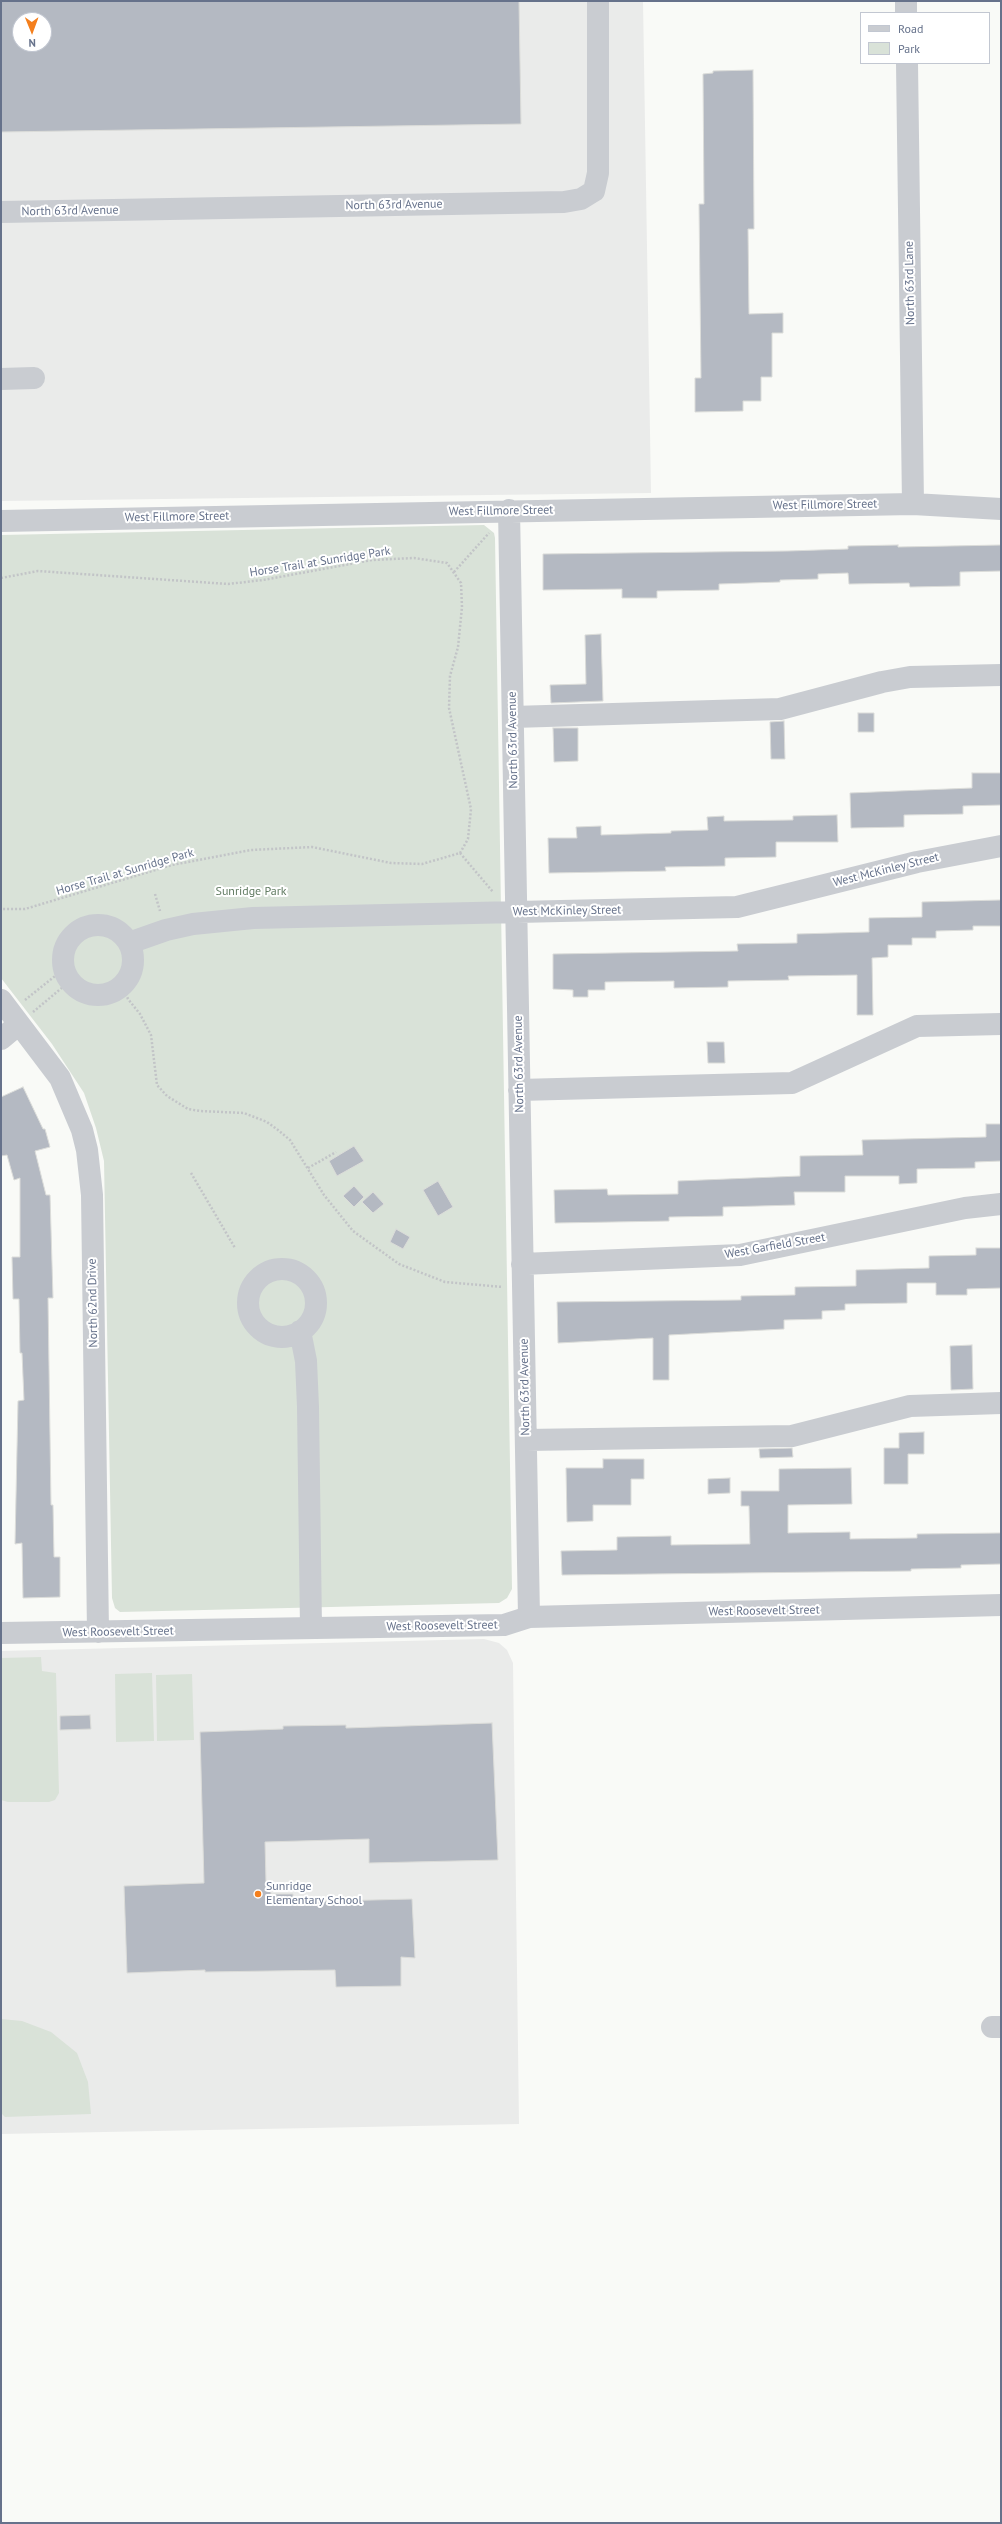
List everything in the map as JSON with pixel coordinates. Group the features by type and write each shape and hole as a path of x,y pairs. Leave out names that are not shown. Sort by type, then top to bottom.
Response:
{"street":[{"name":"North 63rd Avenue","path":"1,212 551,202 581,199 594,191 598,173 598,1"},
{"path":"906,1 906,12"},
{"name":"North 63rd Lane","path":"907,64 914,504"},
{"path":"1,379 34,378"},
{"name":"West Fillmore Street","path":"1,521 509,510 914,504 1001,509"},
{"name":"North 63rd Avenue","path":"509,510 529,1617"},
{"path":"513,717 780,708 882,682 910,677 1001,675"},
{"name":"West McKinley Street","path":"129,943 166,930 193,924 253,918 737,907 924,861 1001,846"},
{"path":"105,926 114,929 129,943 133,954 133,965 130,976 123,986 113,992 101,996 78,990 67,975 63,959 69,940 84,928 105,926"},
{"name":"North 62nd Drive","path":"1,1000 26,1018 68,1092 82,1130 90,1170 98,1632"},
{"path":"1,1039 26,1018"},
{"path":"519,1090 792,1083 917,1026 1001,1024"},
{"name":"West Garfield Street","path":"522,1264 740,1254 965,1208 1001,1204"},
{"path":"300,1331 306,1361 308,1407 311,1628"},
{"path":"526,1440 792,1436 910,1406 1001,1403"},
{"name":"West Roosevelt Street","path":"1,1633 504,1625 529,1617 1001,1605"}],"path":[{"path":"489,533 454,572 461,583 462,607 458,647 450,676 449,708 471,809 468,839 460,853 493,892"},
{"name":"Horse Trail at Sunridge Park","path":"1,578 38,572 228,584 263,580 372,560 414,558 447,563 454,572"},
{"name":"Horse Trail at Sunridge Park","path":"1,909 25,909 172,866 251,850 312,847 391,863 422,864 460,853"},
{"path":"155,894 162,915"},
{"path":"23,1002 67,975"},
{"path":"26,1018 67,975"},
{"path":"123,986 128,999 140,1014 150,1035 157,1085 167,1096 188,1109 200,1112 244,1113 267,1122 290,1140 324,1195 353,1231 398,1264 446,1282 505,1287"},
{"path":"308,1168 336,1152"},
{"path":"191,1172 235,1248"}],"shaded area":[{"path":"1,1 643,1 651,493 1,501"},
{"name":"Sunridge Elementary School","path":"484,1639 499,1643 507,1650 513,1663 519,2124 1,2134 1,1651"}],"green space":[{"name":"Sunridge Park","path":"484,525 494,533 495,538 512,1589 507,1598 499,1603 120,1612 115,1608 112,1598 104,1161 96,1128 84,1093 52,1044 1,978 1,535"},
{"path":"41,1657 42,1671 56,1673 59,1793 55,1800 49,1802 8,1802 1,1800 1,1658"},
{"path":"152,1673 154,1741 116,1742 115,1674"},
{"path":"192,1674 194,1740 157,1741 156,1675"},
{"path":"1,2019 22,2021 51,2032 77,2053 88,2082 91,2114 5,2117 1,2113"}],"building":[{"path":"1,1 519,1 521,124 1,132"},
{"path":"753,70 754,229 748,229 749,314 783,313 783,333 772,333 772,377 761,377 761,401 743,401 743,411 695,412 695,378 701,378 699,204 704,204 703,74 713,73 713,71"},
{"path":"898,545 898,547 1001,545 1001,571 960,572 960,586 910,587 909,583 849,584 848,573 818,574 818,579 719,584 719,590 657,591 657,598 622,598 622,589 543,590 543,554 788,551 848,549 848,546"},
{"path":"601,634 603,701 551,703 550,685 586,684 585,635"},
{"path":"858,713 874,713 874,732 858,732"},
{"path":"784,721 785,759 771,759 770,722"},
{"path":"553,728 578,728 578,761 554,762"},
{"path":"972,773 1001,773 1001,805 963,806 963,814 904,815 904,827 851,828 850,793 972,788"},
{"path":"837,815 838,842 776,842 776,857 725,858 725,866 665,867 666,871 549,873 548,838 577,838 576,827 601,826 601,835 671,833 671,831 708,830 707,817 724,816 724,821 793,820 793,816"},
{"path":"1001,900 1001,926 973,926 973,930 936,931 936,938 912,938 912,945 888,945 888,957 872,958 873,1015 857,1015 857,975 788,976 789,980 728,981 728,987 674,988 674,981 605,982 605,990 588,990 588,997 573,997 573,990 553,989 553,954 738,951 737,944 797,943 797,934 869,932 869,918 922,917 922,902"},
{"path":"707,1042 724,1042 725,1063 708,1063"},
{"path":"23,1087 43,1129 45,1129 50,1147 35,1151 46,1195 50,1195 53,1298 48,1298 51,1505 53,1505 54,1557 60,1557 60,1597 23,1598 22,1543 15,1544 18,1401 24,1400 22,1353 20,1353 19,1299 13,1299 12,1257 20,1257 20,1178 14,1180 7,1155 1,1156 1,1097"},
{"path":"986,1124 1001,1124 1001,1161 975,1162 975,1168 917,1169 917,1183 899,1184 899,1176 845,1176 845,1192 794,1192 795,1205 723,1207 723,1216 669,1217 669,1221 555,1223 554,1190 607,1189 608,1195 678,1194 678,1181 800,1176 800,1156 863,1155 862,1140 986,1137"},
{"path":"354,1146 364,1161 337,1176 329,1161"},
{"path":"438,1181 453,1207 438,1216 423,1190"},
{"path":"354,1186 364,1197 354,1207 343,1196"},
{"path":"373,1192 384,1204 373,1213 362,1202"},
{"path":"396,1229 410,1237 403,1249 390,1242"},
{"path":"976,1248 1001,1248 1001,1288 967,1289 967,1295 936,1295 936,1283 907,1283 907,1303 845,1304 845,1310 822,1311 822,1319 784,1320 784,1329 669,1335 669,1380 653,1380 653,1338 558,1343 557,1302 741,1300 741,1296 795,1295 795,1287 856,1286 856,1270 929,1268 929,1256 976,1255"},
{"path":"972,1345 973,1389 951,1390 950,1346"},
{"path":"924,1432 924,1454 908,1454 908,1484 884,1484 884,1448 899,1448 899,1433"},
{"path":"792,1448 793,1457 760,1458 759,1449"},
{"path":"603,1459 644,1459 644,1479 631,1479 631,1505 593,1505 593,1521 567,1522 566,1468 603,1468"},
{"path":"851,1468 852,1504 788,1505 788,1533 850,1532 850,1539 917,1538 917,1534 1001,1533 1001,1564 961,1565 961,1568 911,1569 911,1571 562,1575 561,1551 617,1550 617,1537 671,1536 671,1545 750,1544 749,1506 741,1506 741,1491 779,1491 779,1469"},
{"path":"730,1478 730,1493 708,1494 708,1479"},
{"path":"90,1715 91,1729 60,1730 60,1716"},
{"path":"492,1723 498,1860 369,1863 369,1839 265,1842 266,1882 270,1882 271,1894 293,1894 293,1902 412,1899 415,1958 401,1957 401,1986 336,1987 335,1970 205,1972 205,1970 127,1973 124,1886 204,1883 200,1732 283,1729 283,1726 346,1725 346,1728"}],"place":[{"name":"Sunridge Elementary School","path":"258,1894"}]}
